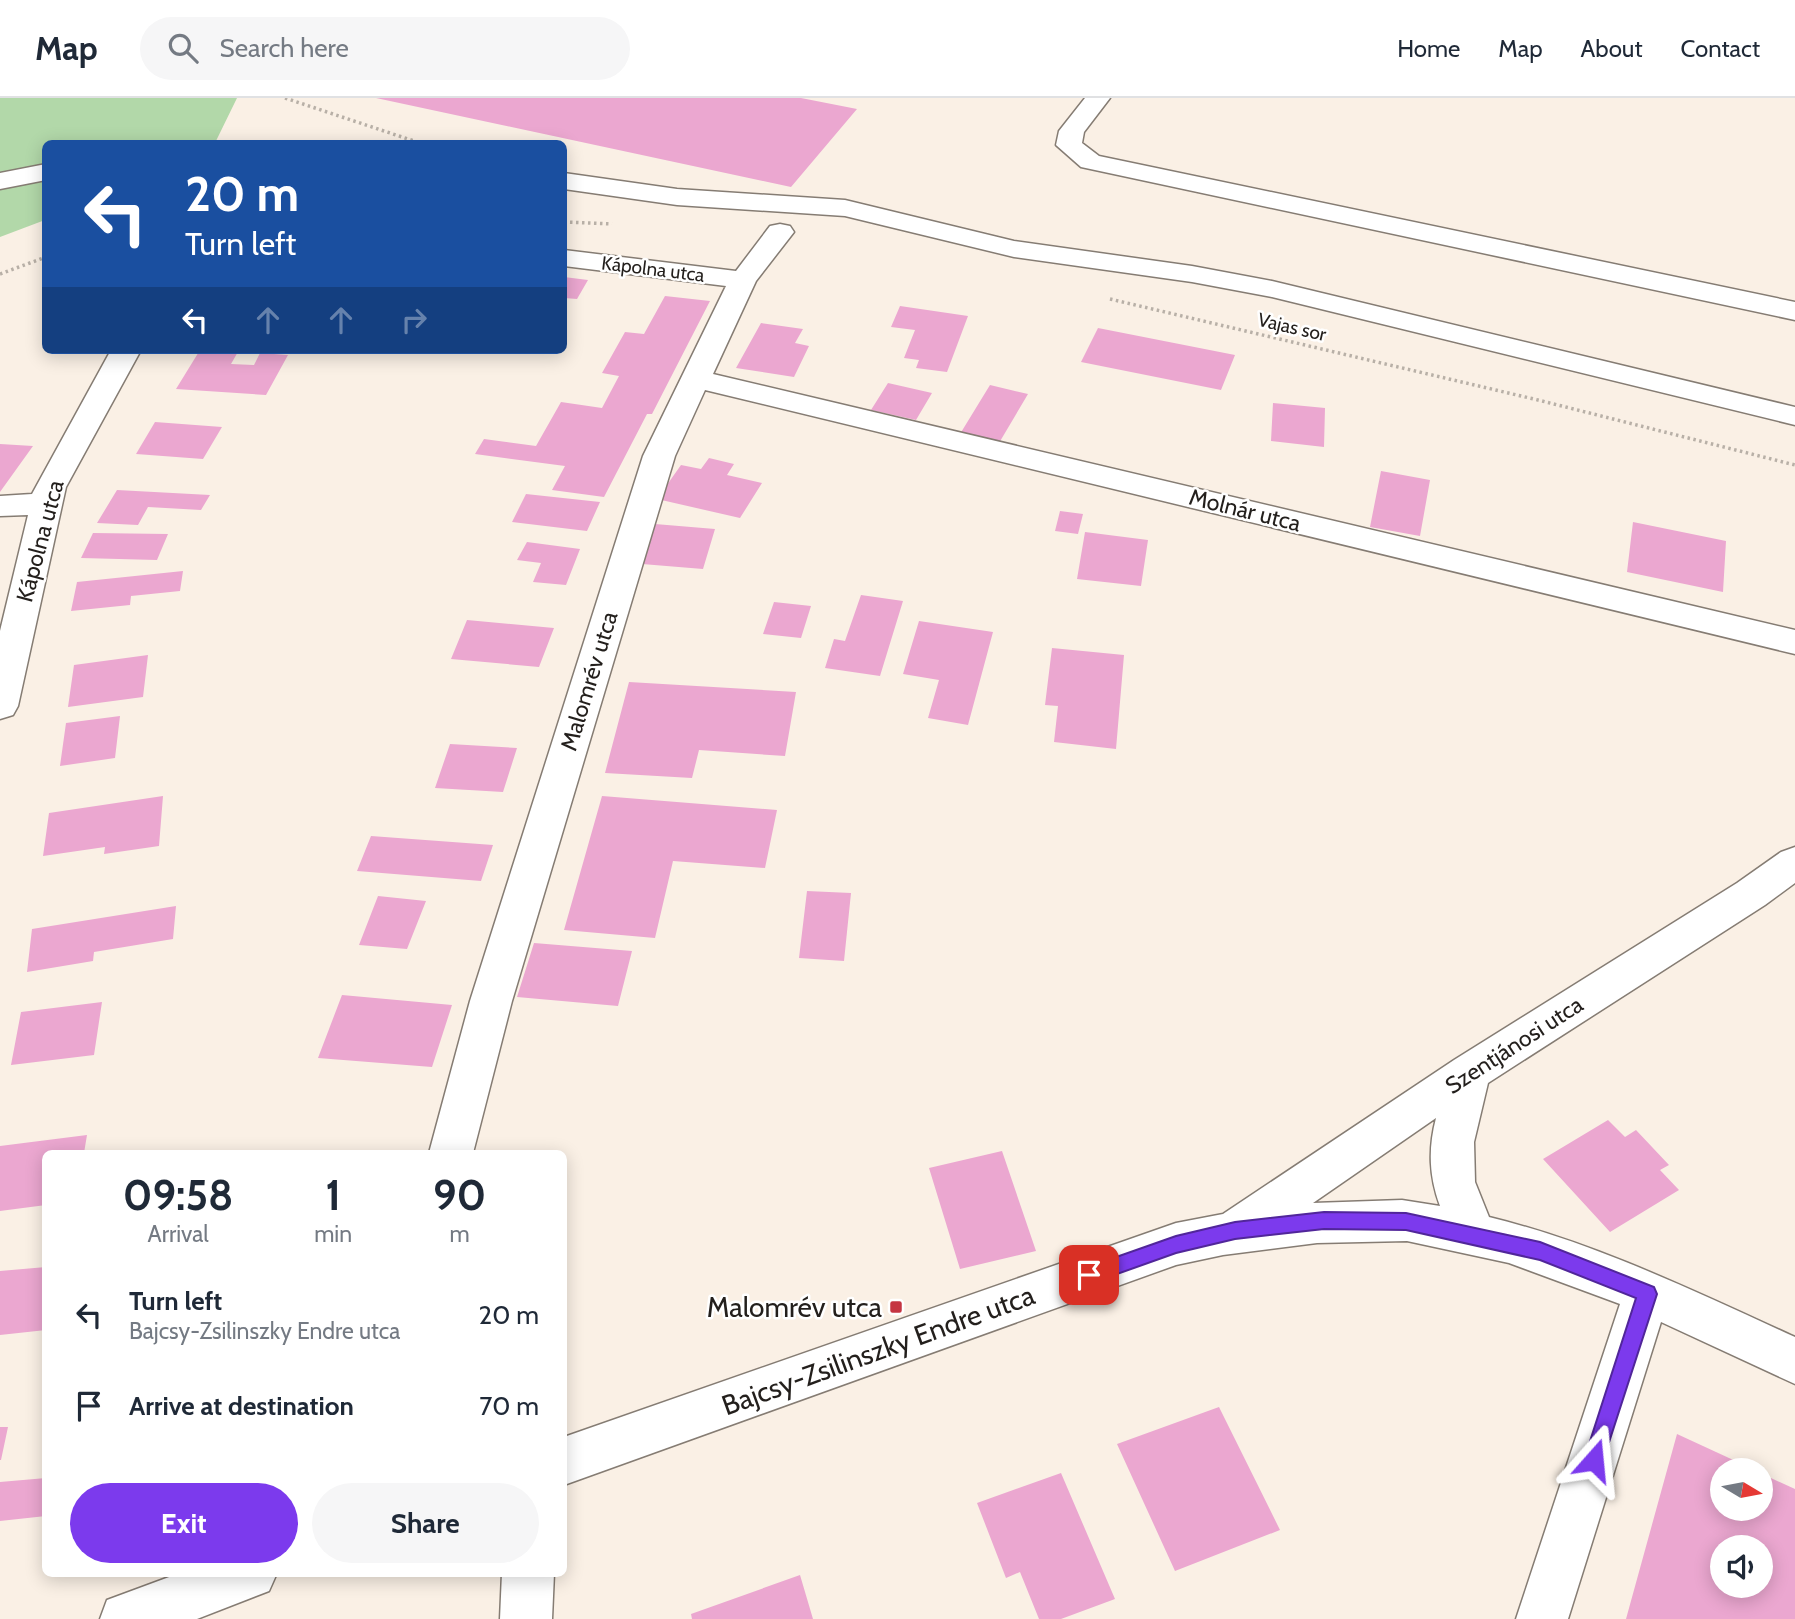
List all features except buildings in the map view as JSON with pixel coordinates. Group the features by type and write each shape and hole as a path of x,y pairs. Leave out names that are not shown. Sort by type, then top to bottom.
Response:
{"street":[{"path":"1098,98 1072,131 1069,145 1090,162 1795,311"},
{"path":"0,181 42,173"},
{"path":"567,181 666,196 845,208 1014,249 1192,274 1272,289 1795,416"},
{"name":"Malomrév utca","path":"452,1150 491,1001 659,456 743,280 780,232"},
{"name":"Kápolna utca","path":"567,258 743,280"},
{"name":"Kápolna utca","path":"0,706 50,487 125,354"},
{"name":"Molnár utca","path":"695,379 1795,642"},
{"path":"0,506 46,504"},
{"name":"Szentjánosi utca","path":"1235,1231 1469,1073 1751,894 1795,862"},
{"path":"1469,1073 1452,1142 1453,1182 1473,1234"},
{"name":"Bajcsy-Zsilinszky Endre utca","path":"567,1460 1164,1248 1235,1231 1324,1221 1406,1221 1540,1251 1647,1294 1795,1361"},
{"path":"1542,1619 1647,1294"},
{"path":"126,1619 240,1577"},
{"path":"526,1619 528,1577"}],"path":[{"path":"285,98 411,140"},
{"path":"0,274 42,258"},
{"name":"Vajas sor","path":"1107,298 1795,465"}],"green space":[{"path":"0,98 237,98 216,140 42,140 42,221 0,237"}],"place":[{"name":"Malomrév utca","path":"896,1307"}],"route":[{"path":"1089,1275 1176,1244 1235,1231 1324,1221 1406,1221 1540,1251 1601,1273 1647,1294 1594,1460"}]}
